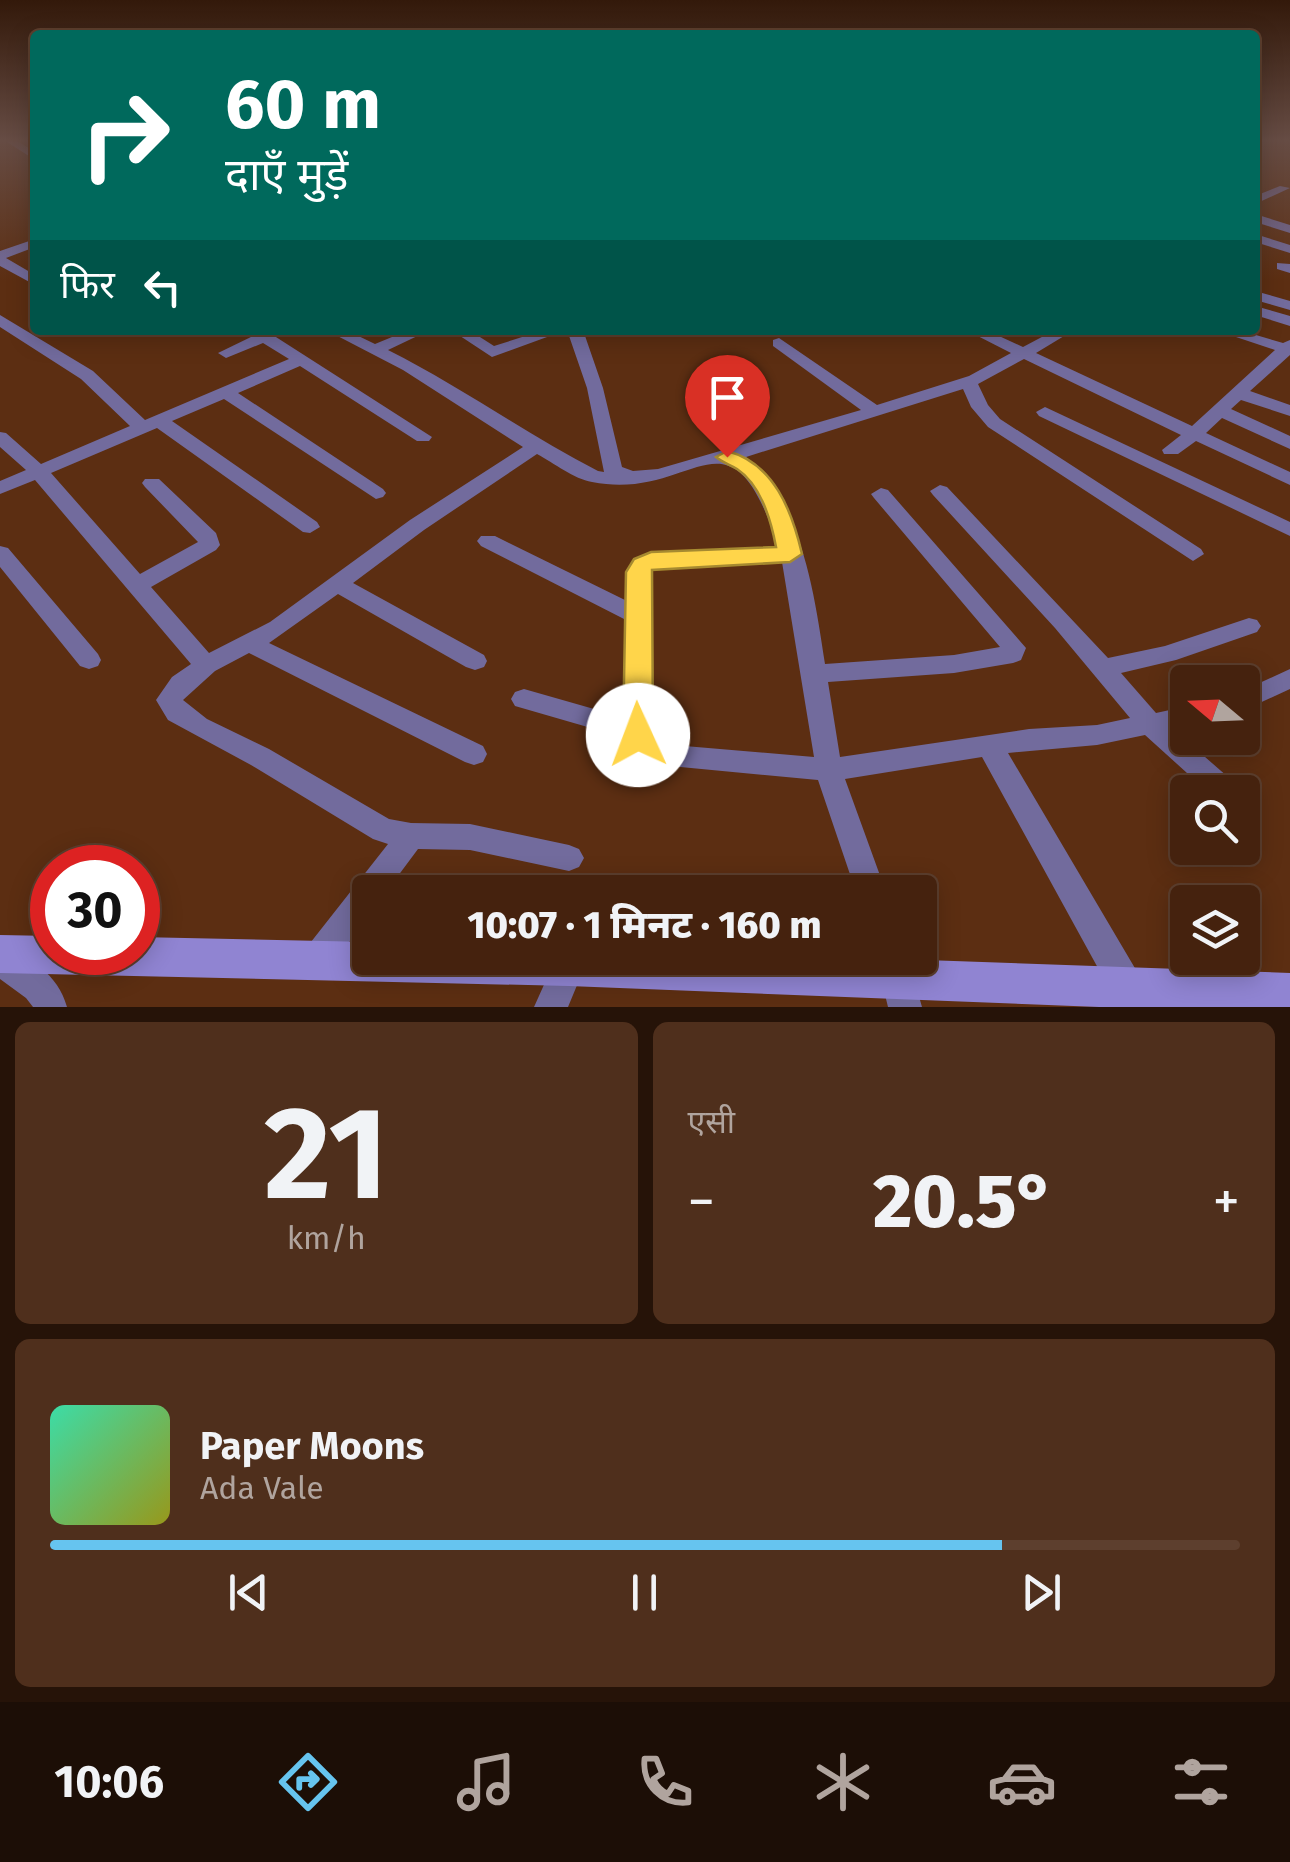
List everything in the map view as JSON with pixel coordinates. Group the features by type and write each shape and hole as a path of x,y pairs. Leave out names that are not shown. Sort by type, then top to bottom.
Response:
{"street":[{"path":"1260,198 1284,188"},
{"path":"1260,219 1286,225"},
{"path":"1260,240 1290,249"},
{"path":"0,258 30,245"},
{"path":"0,258 30,278"},
{"path":"1260,297 1290,306"},
{"path":"1260,312 1290,321"},
{"path":"0,320 310,527"},
{"path":"226,353 264,335 423,437"},
{"path":"344,335 409,366 531,440 533,445 594,477 623,485 968,382 1057,335"},
{"path":"375,350 410,335"},
{"path":"466,335 492,352 548,335"},
{"path":"577,335 595,388 607,452 623,485"},
{"path":"983,335 1290,479"},
{"path":"1242,335 1288,348"},
{"path":"780,343 874,411"},
{"path":"1171,450 1193,435 1288,348"},
{"path":"0,488 303,359"},
{"path":"968,382 980,407 994,422 1193,554"},
{"path":"226,393 376,494"},
{"path":"1238,393 1290,411"},
{"path":"1220,410 1290,443"},
{"path":"1045,412 1290,530"},
{"path":"0,438 38,471 206,665"},
{"path":"533,445 529,452 417,525 278,628 206,665 169,700 177,713 383,830 411,836 470,838 569,858"},
{"path":"727,457 747,466 768,492 782,519 818,674 829,770 864,875"},
{"path":"138,585 200,554 209,545 209,538 152,483"},
{"path":"940,491 1150,724 1207,775"},
{"path":"818,674 954,664 1012,654 1014,648 881,494"},
{"path":"488,541 638,616"},
{"path":"637,731 638,572 649,552 790,554"},
{"path":"0,554 89,660"},
{"path":"339,584 475,660"},
{"path":"1102,668 1168,654 1248,626"},
{"path":"249,643 474,754"},
{"path":"1260,693 1290,678"},
{"path":"524,699 637,731 650,747 670,755 829,770 1097,735 1170,720"},
{"path":"990,746 1128,987"},
{"path":"318,958 411,836"},
{"path":"0,958 352,959"},
{"path":"0,958 44,991 50,1007"},
{"path":"551,1007 565,975"},
{"path":"767,975 1290,994"}],"route":[{"path":"638,735 638,572 642,565 651,560 790,554 782,519 768,492 747,466 727,457"}]}
